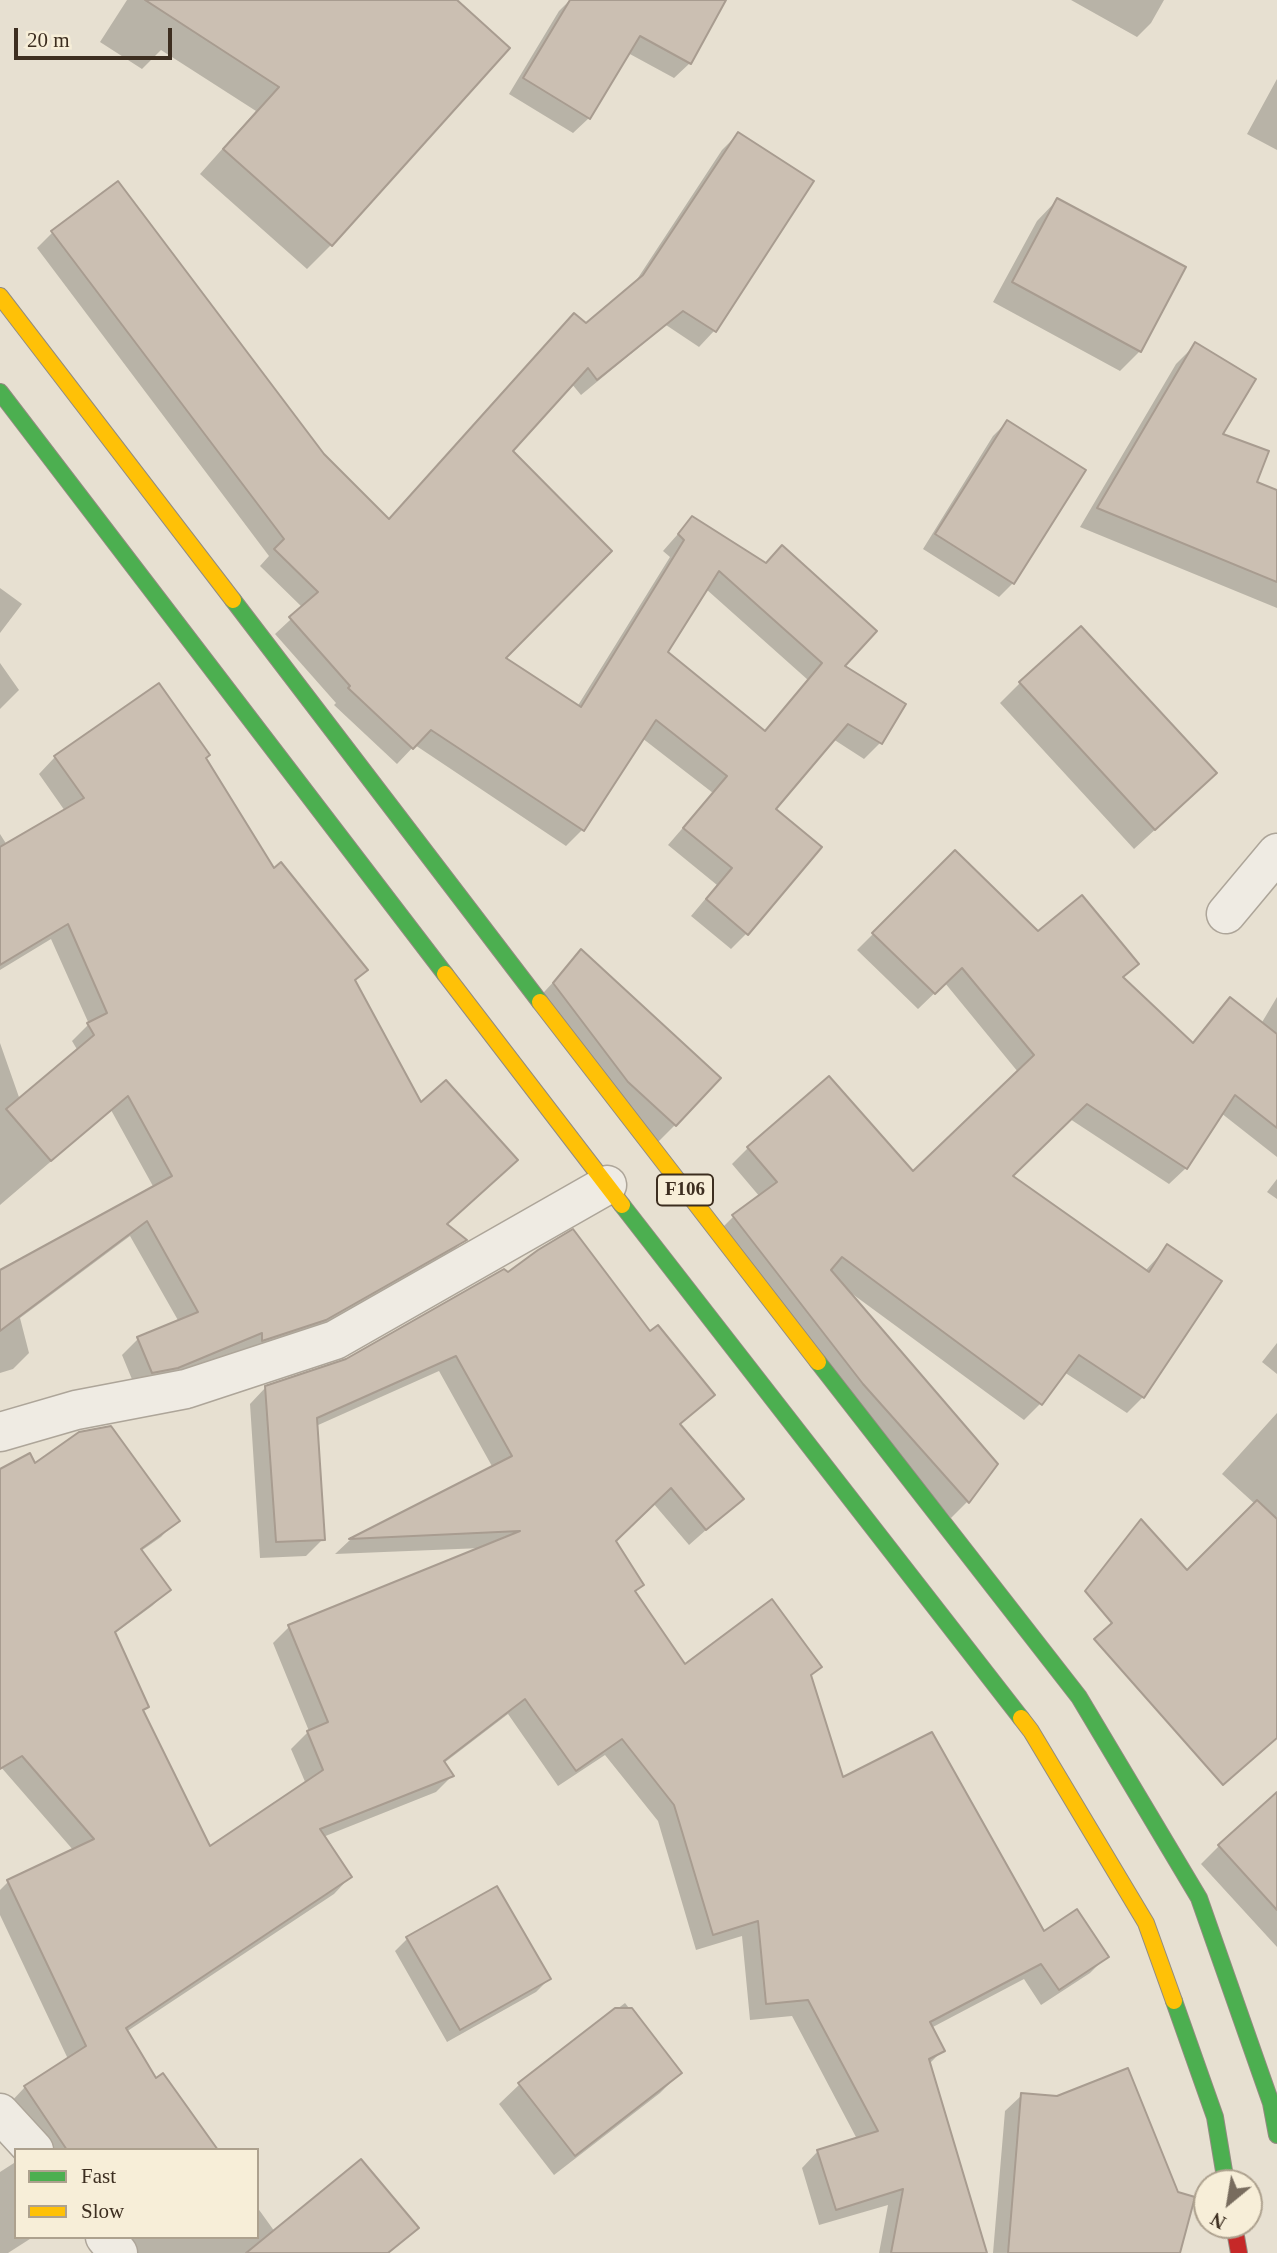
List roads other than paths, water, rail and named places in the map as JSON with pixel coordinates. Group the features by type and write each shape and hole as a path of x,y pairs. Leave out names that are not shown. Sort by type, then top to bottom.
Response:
{"main road":[{"name":"F106","path":"0,296 653,1150 1079,1697 1199,1898 1271,2103 1277,2135"},
{"name":"F106","path":"0,392 607,1185 1031,1731 1146,1923 1215,2117 1224,2169"}],"street":[{"path":"1226,914 1277,853"},
{"path":"0,1432 76,1410 186,1390 335,1340 607,1185"},
{"path":"0,2113 32,2148"}]}
